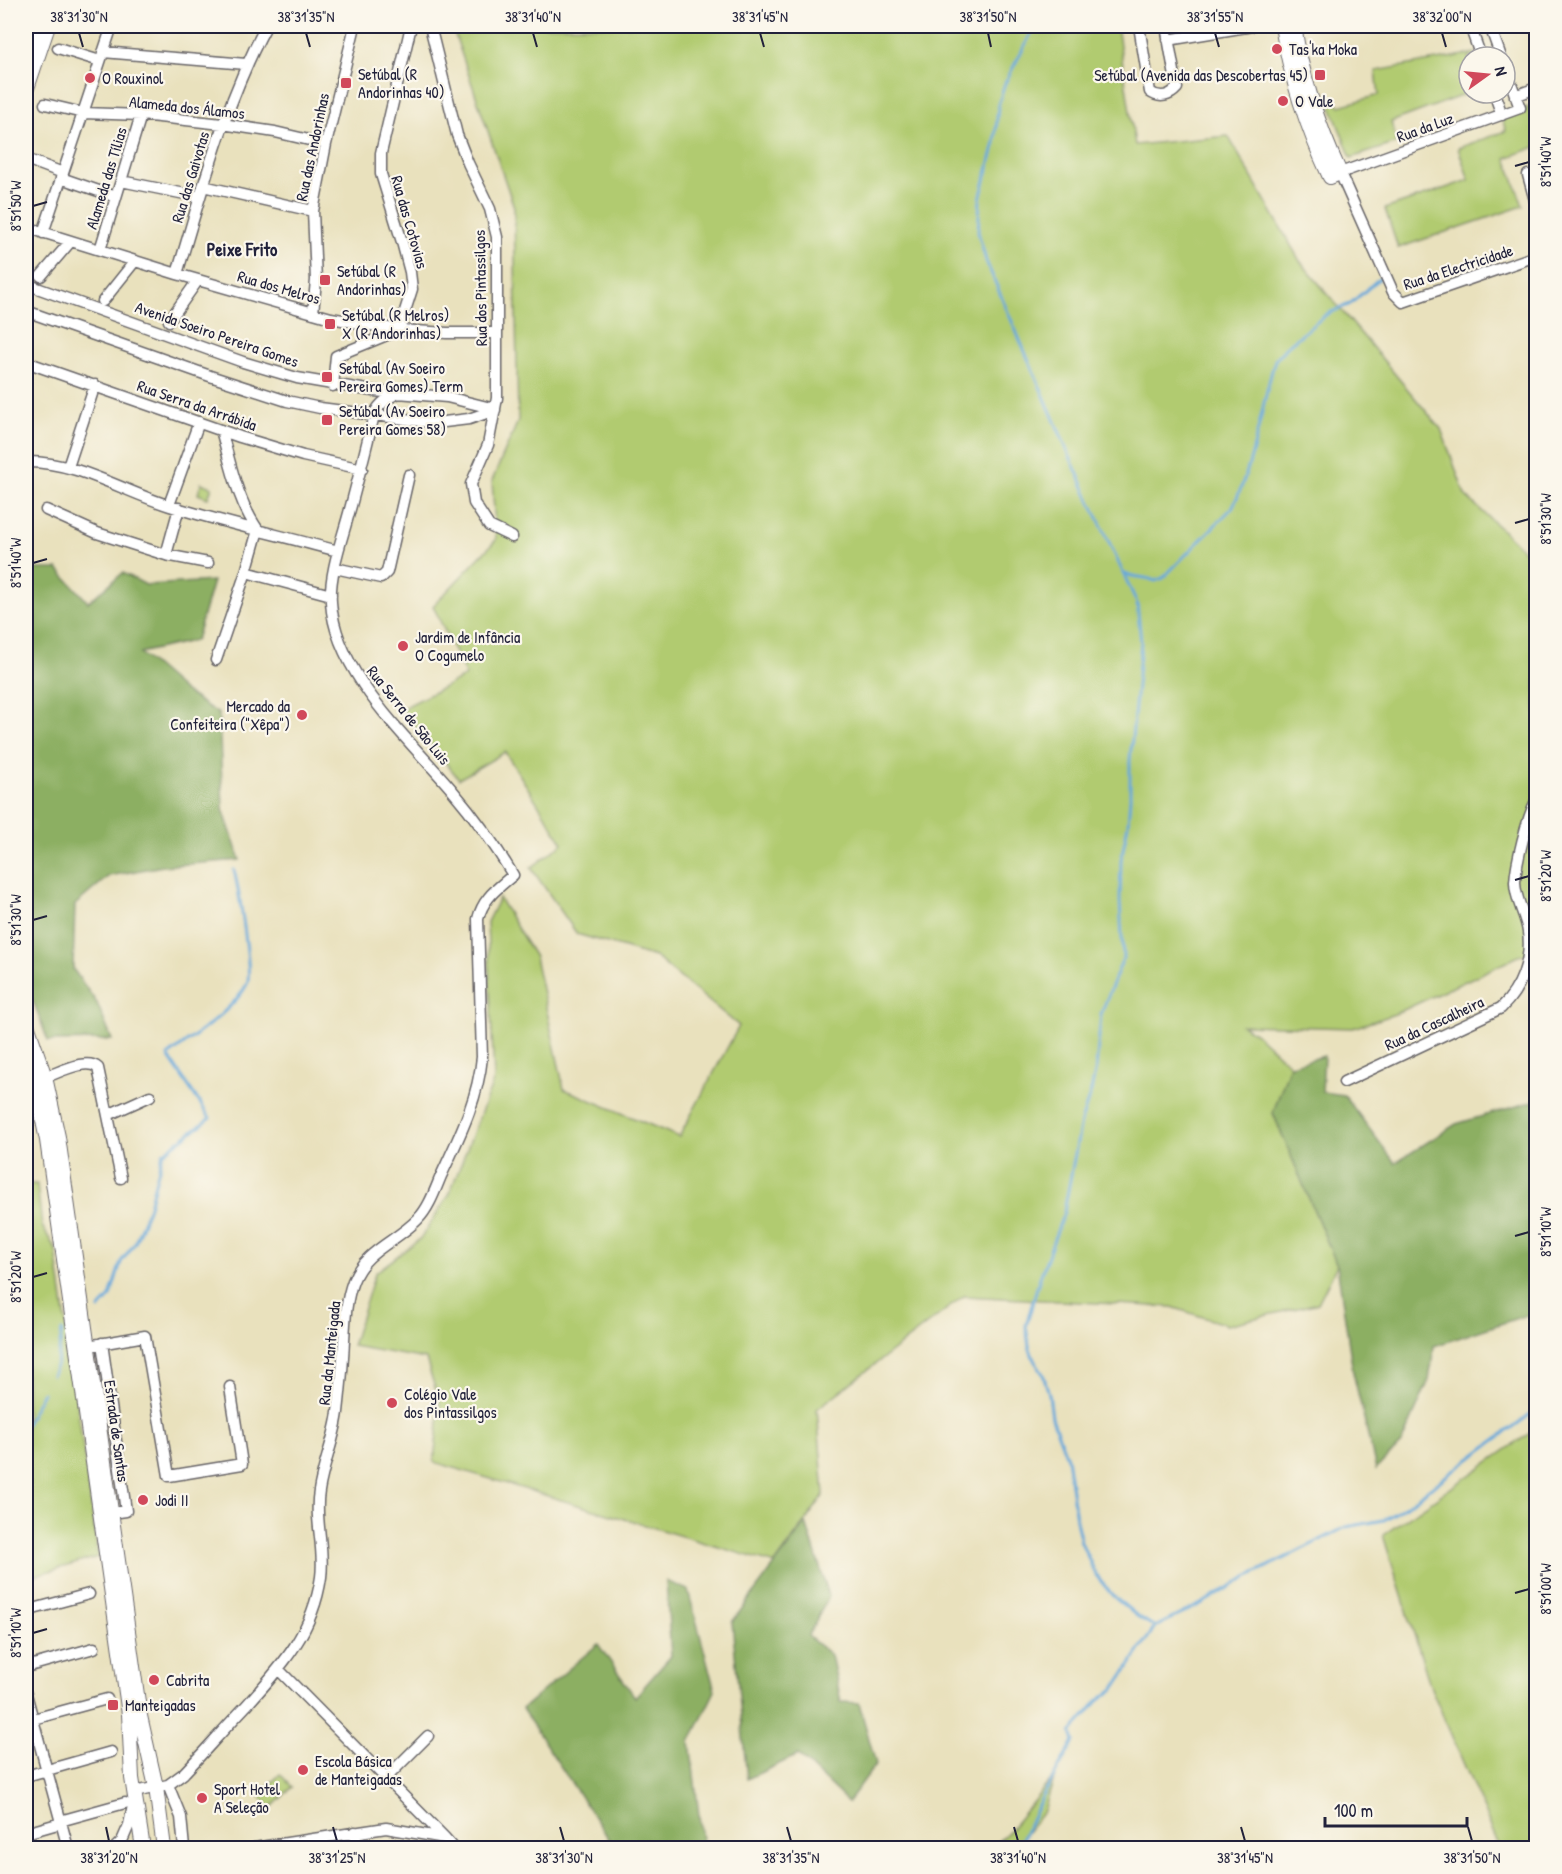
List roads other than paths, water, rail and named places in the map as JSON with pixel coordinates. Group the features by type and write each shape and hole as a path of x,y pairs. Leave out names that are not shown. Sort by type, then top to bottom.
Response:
{"main road":[{"path":"26,55 36,26"},
{"path":"26,91 48,26"},
{"path":"1282,26 1292,77 1308,128 1330,177 1340,173 1312,106 1301,67 1294,26"},
{"name":"Estrada de Santas","path":"26,1022 45,1077 58,1137 95,1344 112,1513 141,1716 162,1786 164,1848"},
{"name":"Estrada de Santas","path":"26,1054 47,1140 129,1714 130,1799 142,1848"}],"street":[{"path":"43,232 112,26"},
{"name":"Rua das Gaivotas","path":"177,274 222,124 246,64 266,26"},
{"name":"Rua das Andorinhas","path":"313,313 316,280 313,211 326,144 355,26"},
{"name":"Rua das Cotovias","path":"399,330 412,289 410,272 381,174 381,153 411,26"},
{"name":"Rua dos Pintassilgos","path":"430,26 457,135 490,209 497,237 497,398 488,445 471,484 474,503 489,526 512,537"},
{"path":"1139,26 1150,92 1157,96 1168,95 1177,88 1166,26"},
{"path":"1168,40 1252,26"},
{"path":"1470,26 1477,45"},
{"path":"1490,26 1497,45"},
{"path":"408,39 421,30 428,32 433,39"},
{"path":"58,48 102,57 246,64"},
{"path":"1517,95 1536,88"},
{"name":"Rua da Luz","path":"1340,173 1520,108 1517,101"},
{"name":"Alameda dos Álamos","path":"45,104 83,113 141,115 222,124 275,132 326,144"},
{"path":"1498,105 1502,115"},
{"name":"Alameda das Tílias","path":"100,250 141,115"},
{"path":"26,159 62,176 116,196"},
{"name":"Rua da Electricidade","path":"1340,173 1393,292 1400,300 1406,302 1536,256"},
{"path":"1528,175 1536,202"},
{"path":"121,181 313,211"},
{"name":"Rua dos Melros","path":"26,227 177,274 331,318 399,330 496,333"},
{"path":"41,276 71,241"},
{"path":"103,301 135,261"},
{"path":"169,321 198,280"},
{"name":"Avenida Soeiro Pereira Gomes","path":"26,284 243,362 297,378 333,386 439,396 495,410"},
{"path":"26,311 210,376 287,401 320,408 436,423 469,419 495,410"},
{"path":"333,386 336,356 399,330"},
{"name":"Rua Serra da Arrábida","path":"26,362 221,430 303,456 362,469"},
{"path":"68,467 95,385"},
{"path":"374,415 381,404 401,392"},
{"path":"436,423 450,416 452,411 451,405 439,396"},
{"name":"Rua Serra de São Luis","path":"374,415 335,568 331,601 337,631 349,662 364,687 475,819 513,875"},
{"path":"166,555 174,507 199,422"},
{"path":"216,660 258,530 246,512 238,492 221,430"},
{"path":"26,462 68,467 174,507 338,551"},
{"path":"335,568 371,578 381,578 387,572 409,475"},
{"path":"46,510 98,533 166,555 208,563"},
{"path":"246,572 331,595"},
{"name":"Rua da Cascalheira","path":"1344,1082 1501,1008 1510,999 1522,979 1528,958 1528,931 1515,883 1536,801"},
{"name":"Rua da Manteigada","path":"26,1833 130,1799 143,1789 162,1786 183,1774 279,1670 305,1631 313,1615 318,1595 323,1553 318,1492 338,1415 345,1320 353,1281 361,1266 372,1253 409,1228 420,1217 429,1203 466,1122 478,1085 482,1057 478,919 481,906 487,897 513,875"},
{"path":"45,1077 86,1064 96,1065 100,1072 121,1178"},
{"path":"108,1115 150,1096"},
{"path":"95,1344 145,1336 169,1476 242,1464 230,1387"},
{"path":"26,1611 89,1594"},
{"path":"26,1667 94,1648"},
{"path":"279,1670 454,1848"},
{"path":"26,1694 29,1720 68,1848"},
{"path":"29,1720 107,1699"},
{"path":"386,1778 428,1736"},
{"path":"26,1776 111,1752"},
{"path":"162,1786 181,1817 184,1848"},
{"path":"115,1848 122,1841 129,1825 130,1799"},
{"path":"254,1848 386,1828 445,1838"},
{"path":"355,1832 357,1848"}],"waterway":[{"path":"1035,26 1005,83 998,106 995,143 980,199 978,232 986,261 1071,459 1137,603 1141,642 1130,760 1128,824 1121,860 1120,900 1123,958 1101,1014 1096,1068 1081,1122 1064,1212 1039,1280 1026,1326 1029,1346 1043,1374 1049,1394 1052,1418 1067,1458 1081,1542 1096,1575 1113,1596 1137,1616 1155,1627"},
{"path":"1125,574 1155,581 1163,578 1232,508 1240,492 1252,455 1275,360 1287,346 1327,314 1350,304 1381,277"},
{"path":"99,1309 110,1297 121,1262 135,1243 149,1206 163,1153 210,1118 168,1056 233,1004 247,984 247,947 234,870"},
{"path":"52,1375 57,1364 62,1331"},
{"path":"26,1424 43,1392"},
{"path":"1018,1848 1038,1805 1074,1741 1071,1733 1098,1701 1114,1689 1155,1627 1346,1527 1384,1520 1536,1410"}],"place":[{"name":"Tas'ka Moka","path":"1277,49"},
{"name":"Setúbal (Avenida das Descobertas 45)","path":"1320,75"},
{"name":"O Rouxinol","path":"90,78"},
{"name":"Setúbal (R Andorinhas 40)","path":"346,83"},
{"name":"O Vale","path":"1283,101"},
{"name":"Setúbal (R Andorinhas)","path":"325,280"},
{"name":"Setúbal (R Melros) X (R Andorinhas)","path":"330,324"},
{"name":"Setúbal (Av Soeiro Pereira Gomes) Term","path":"327,377"},
{"name":"Setúbal (Av Soeiro Pereira Gomes 58)","path":"327,420"},
{"name":"Jardim de Infância O Cogumelo","path":"403,646"},
{"name":"Mercado da Confeiteira (\"Xêpa\")","path":"302,715"},
{"name":"Colégio Vale dos Pintassilgos","path":"392,1403"},
{"name":"Jodi II","path":"143,1500"},
{"name":"Cabrita","path":"154,1680"},
{"name":"Manteigadas","path":"113,1705"},
{"name":"Escola Básica de Manteigadas","path":"303,1770"},
{"name":"Sport Hotel A Seleção","path":"202,1798"}],"district":[{"name":"Peixe Frito","path":"242,250"}]}
